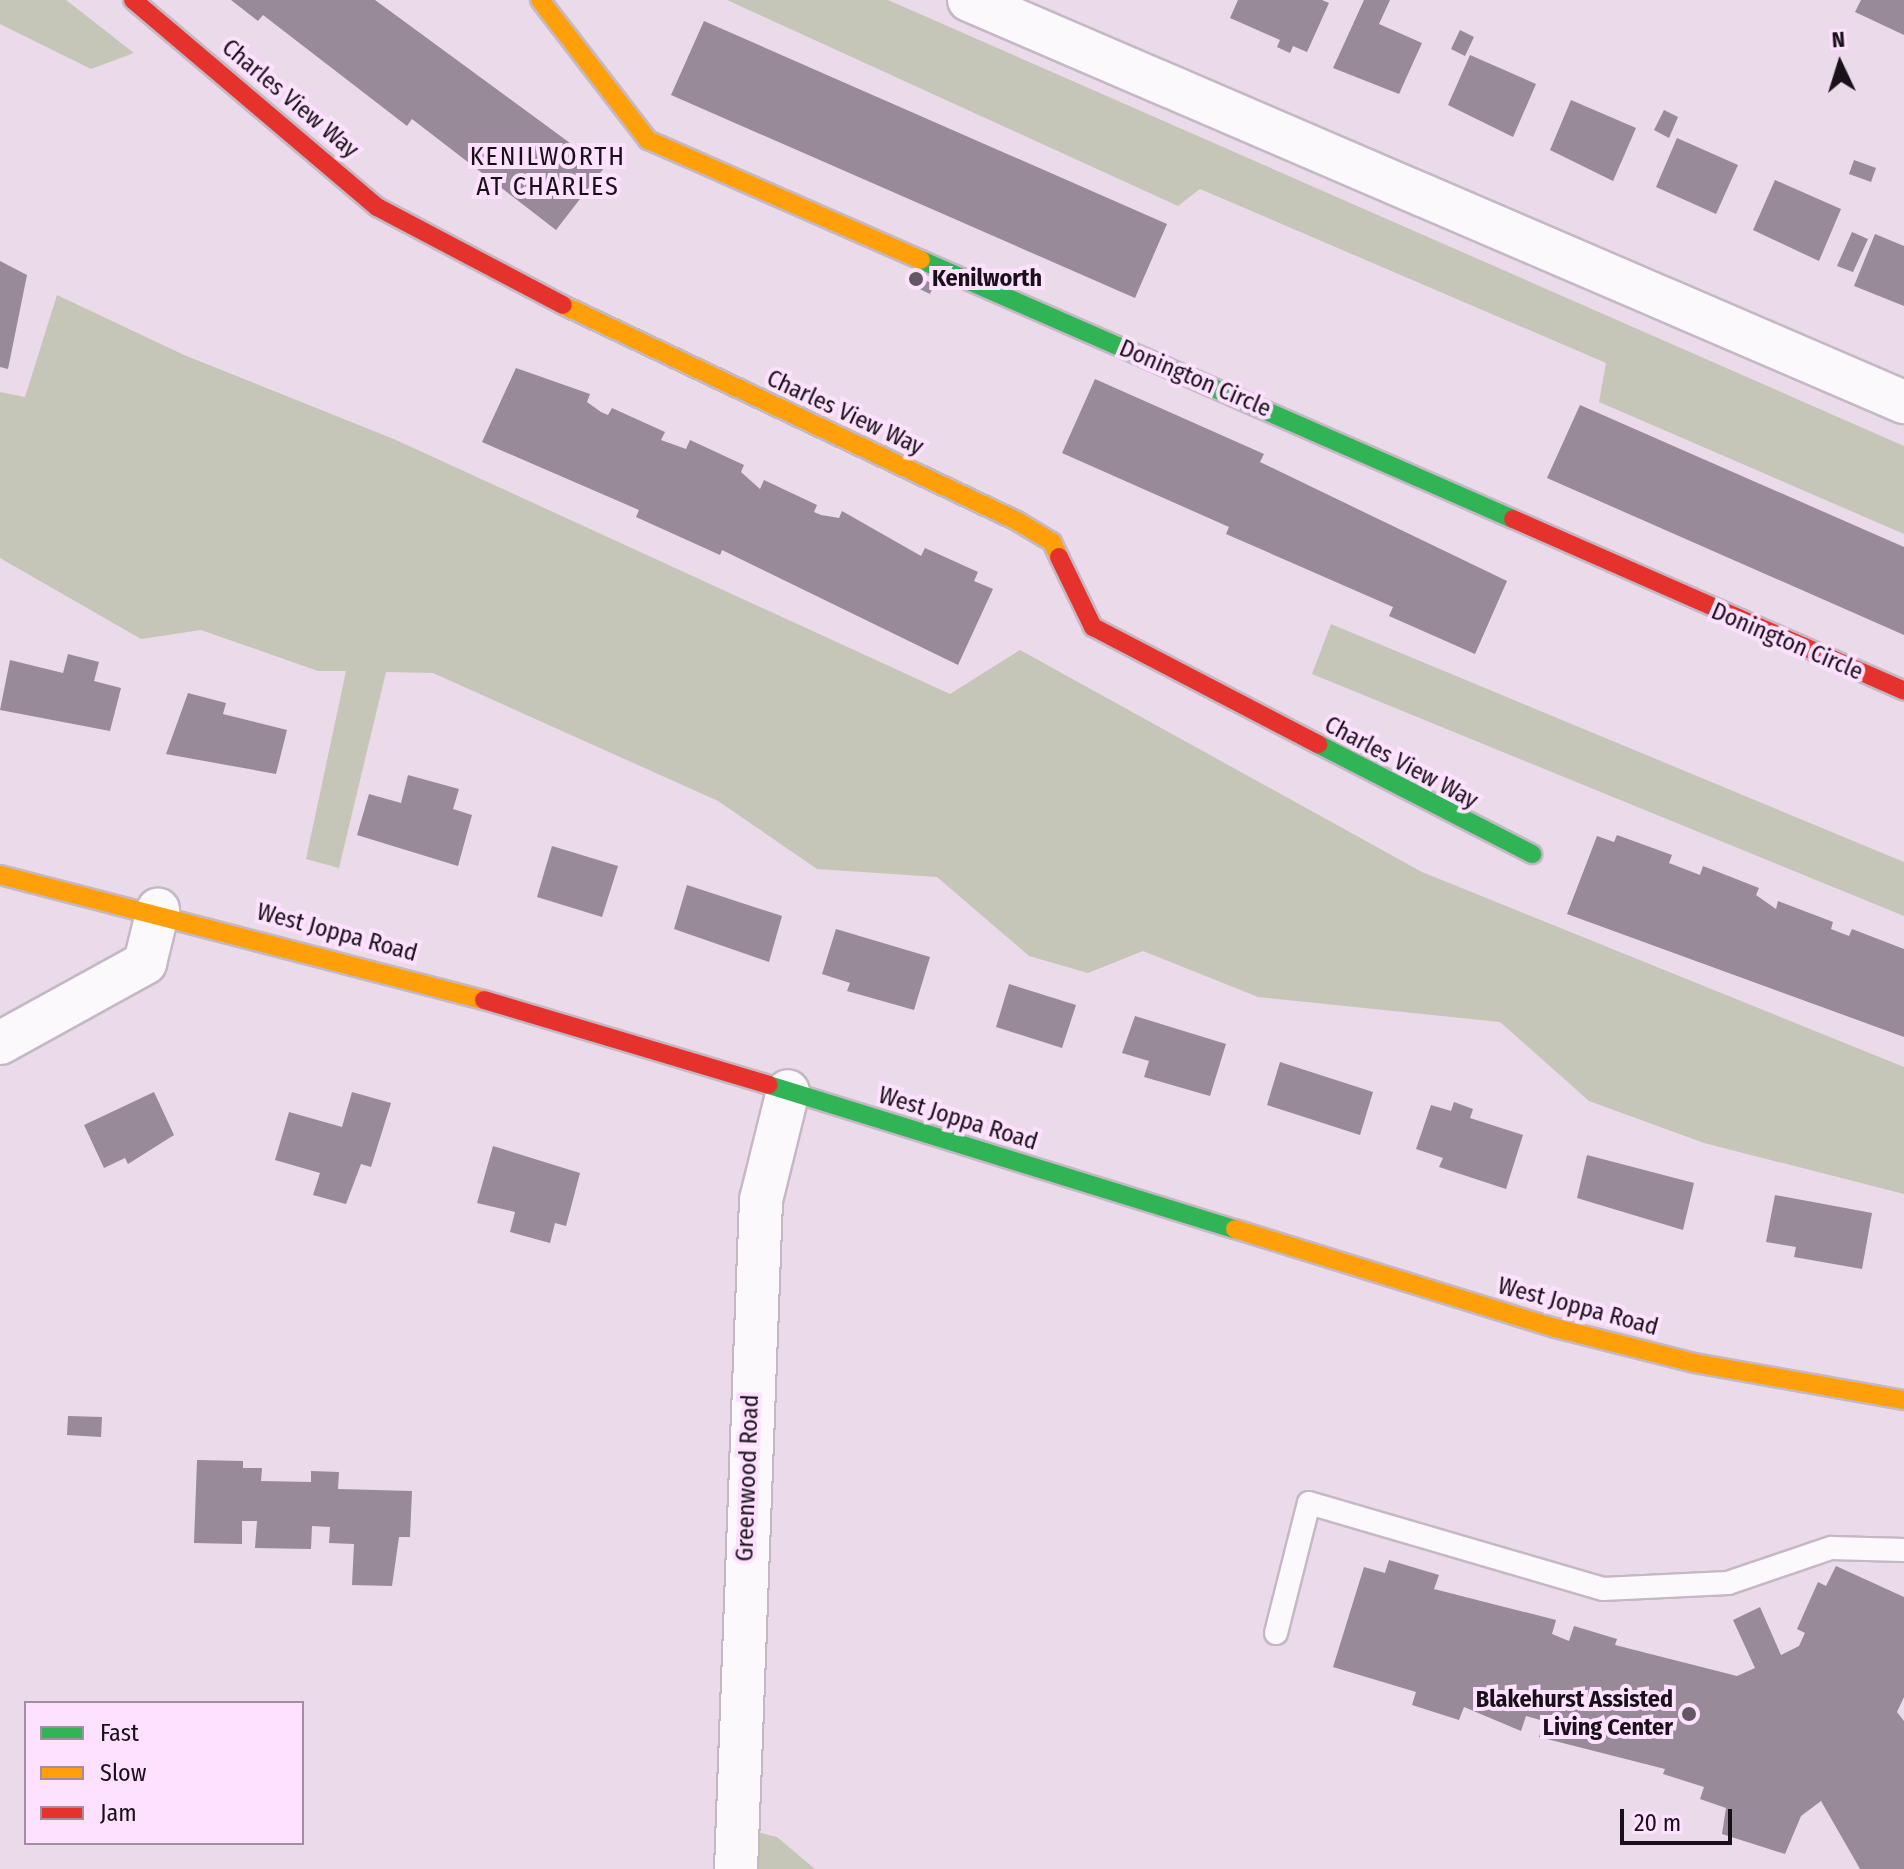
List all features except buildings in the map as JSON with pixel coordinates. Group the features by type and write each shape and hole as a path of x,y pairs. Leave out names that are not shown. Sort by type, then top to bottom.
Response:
{"street":[{"name":"Charles View Way","path":"133,0 377,207 555,301 1017,521 1052,542 1093,627 1532,854"},
{"name":"Donington Circle","path":"540,0 648,140 1904,691"},
{"path":"969,0 1904,402"},
{"name":"West Joppa Road","path":"0,875 158,910 788,1091 1555,1328 1694,1363 1904,1400"},
{"path":"0,1043 145,963 158,910"},
{"name":"Greenwood Road","path":"736,1869 761,1200 788,1091"}],"lane":[{"path":"1276,1633 1309,1503 1603,1589 1728,1583 1831,1548 1904,1550"}],"shaded area":[{"path":"0,0 66,0 134,53 91,69 0,24"},
{"path":"727,0 888,0 1904,446 1904,534 1599,402 1606,363 1200,189 1178,206"},
{"path":"57,295 184,355 396,440 950,694 1020,650 1422,872 1904,1067 1904,1194 1704,1143 1589,1101 1500,1022 1258,997 1143,951 1088,973 1029,956 937,877 817,869 718,801 433,673 386,672 339,868 306,859 346,671 318,671 201,630 141,639 0,558 0,392 25,397"},
{"path":"1331,624 1904,862 1904,916 1312,674"},
{"path":"753,1831 777,1837 815,1869 753,1869"}],"traffic: fast":[{"path":"921,260 1513,519"},
{"path":"1318,744 1532,854"},
{"path":"769,1085 1235,1229"}],"traffic: slow":[{"path":"540,0 648,140 921,260"},
{"path":"563,305 1017,521 1052,542 1059,557"},
{"path":"0,875 484,1000"},
{"path":"1235,1229 1555,1328 1694,1363 1904,1400"}],"traffic: jam":[{"path":"133,0 377,207 563,305"},
{"path":"1513,519 1904,691"},
{"path":"1059,557 1093,627 1318,744"},
{"path":"484,1000 769,1085"}],"place":[{"name":"Kenilworth","path":"916,279"},
{"name":"Blakehurst Assisted Living Center","path":"1689,1714"}],"district":[{"name":"KENILWORTH AT CHARLES","path":"548,172"}]}
